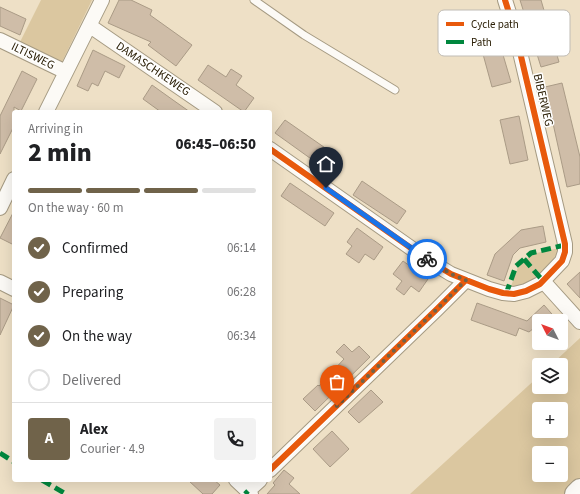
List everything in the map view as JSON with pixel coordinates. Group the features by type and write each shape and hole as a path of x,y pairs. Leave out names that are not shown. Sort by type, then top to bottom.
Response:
{"main road":[{"path":"575,494 580,489"}],"street":[{"path":"47,110 102,0"},
{"name":"BIBERWEG","path":"505,0 508,10"},
{"name":"DAMASCHKEWEG","path":"90,26 212,110"},
{"name":"ILTISWEG","path":"0,40 66,72"},
{"name":"BIBERWEG","path":"466,280 506,294 526,291 543,282 560,264 565,252 565,244 557,206 521,56"},
{"path":"272,151 417,253 451,274 466,280 272,468"},
{"path":"0,208 12,183"},
{"path":"0,282 12,288"},
{"path":"543,282 580,322"},
{"path":"238,482 249,493 258,482"}],"lane":[{"path":"254,0 304,35 396,90"}],"shaded area":[{"path":"41,0 92,0 60,66 19,44"},
{"path":"559,248 554,258 538,275 527,284 510,289 518,267 532,254"},
{"path":"580,338 580,481 566,494 410,494 532,382 532,394 568,394 568,358 559,358"}],"building":[{"path":"119,0 131,0 152,10 150,15 192,45 176,66 148,45 151,42 108,23"},
{"path":"520,0 541,0 544,10 523,10"},
{"path":"0,7 26,19 20,35 0,26"},
{"path":"93,50 125,66 119,78 105,71 98,86 92,83 88,91 77,86"},
{"path":"483,56 503,56 511,82 492,87"},
{"path":"538,56 557,56 559,62 541,67"},
{"path":"208,65 226,77 231,69 242,76 236,85 254,98 245,110 241,110 198,80"},
{"path":"22,71 37,79 22,110 14,107 14,110 12,110 12,130 0,154 0,116"},
{"path":"562,83 580,157 580,184 567,187 545,87"},
{"path":"152,85 187,110 158,110 143,99"},
{"path":"519,116 528,160 510,164 500,120"},
{"path":"285,120 331,152 321,166 275,133"},
{"path":"362,181 406,211 397,224 353,195"},
{"path":"290,183 334,213 325,226 281,196"},
{"path":"12,215 12,244 0,238"},
{"path":"543,226 546,242 520,248 513,255 504,281 487,275 495,254 521,230"},
{"path":"357,228 383,247 374,260 365,254 359,263 346,254 352,246 347,242"},
{"path":"403,261 428,279 419,292 411,286 404,295 396,289 402,281 393,274"},
{"path":"580,272 580,298 567,284"},
{"path":"0,298 12,304 12,309 0,335"},
{"path":"477,303 527,321 532,316 532,330 529,332 519,328 516,336 471,320"},
{"path":"544,305 552,314 534,314"},
{"path":"344,344 352,352 359,346 370,357 315,411 303,399 318,385 319,386 344,359 336,352"},
{"path":"371,390 383,402 359,423 348,412"},
{"path":"332,431 349,449 330,467 313,449"},
{"path":"284,470 294,478 289,484 300,494 267,494 275,485 273,483"},
{"path":"190,482 216,482 220,485 212,494 203,494"}],"marked path":[{"path":"506,294 516,266 531,253 565,245"},
{"path":"524,259 543,281"},
{"path":"0,453 12,461"},
{"path":"45,482 66,494"},
{"path":"245,494 248,491"}],"cycle path":[{"path":"505,0 508,10"},
{"path":"272,150 428,260 451,274 503,293 514,294 526,291 540,284 562,261 565,252 565,244 521,56"},
{"path":"272,468 466,280"}],"way so far":[{"path":"337,406 466,280 451,274 427,259"}],"route":[{"path":"326,188 373,223 427,259"}]}
